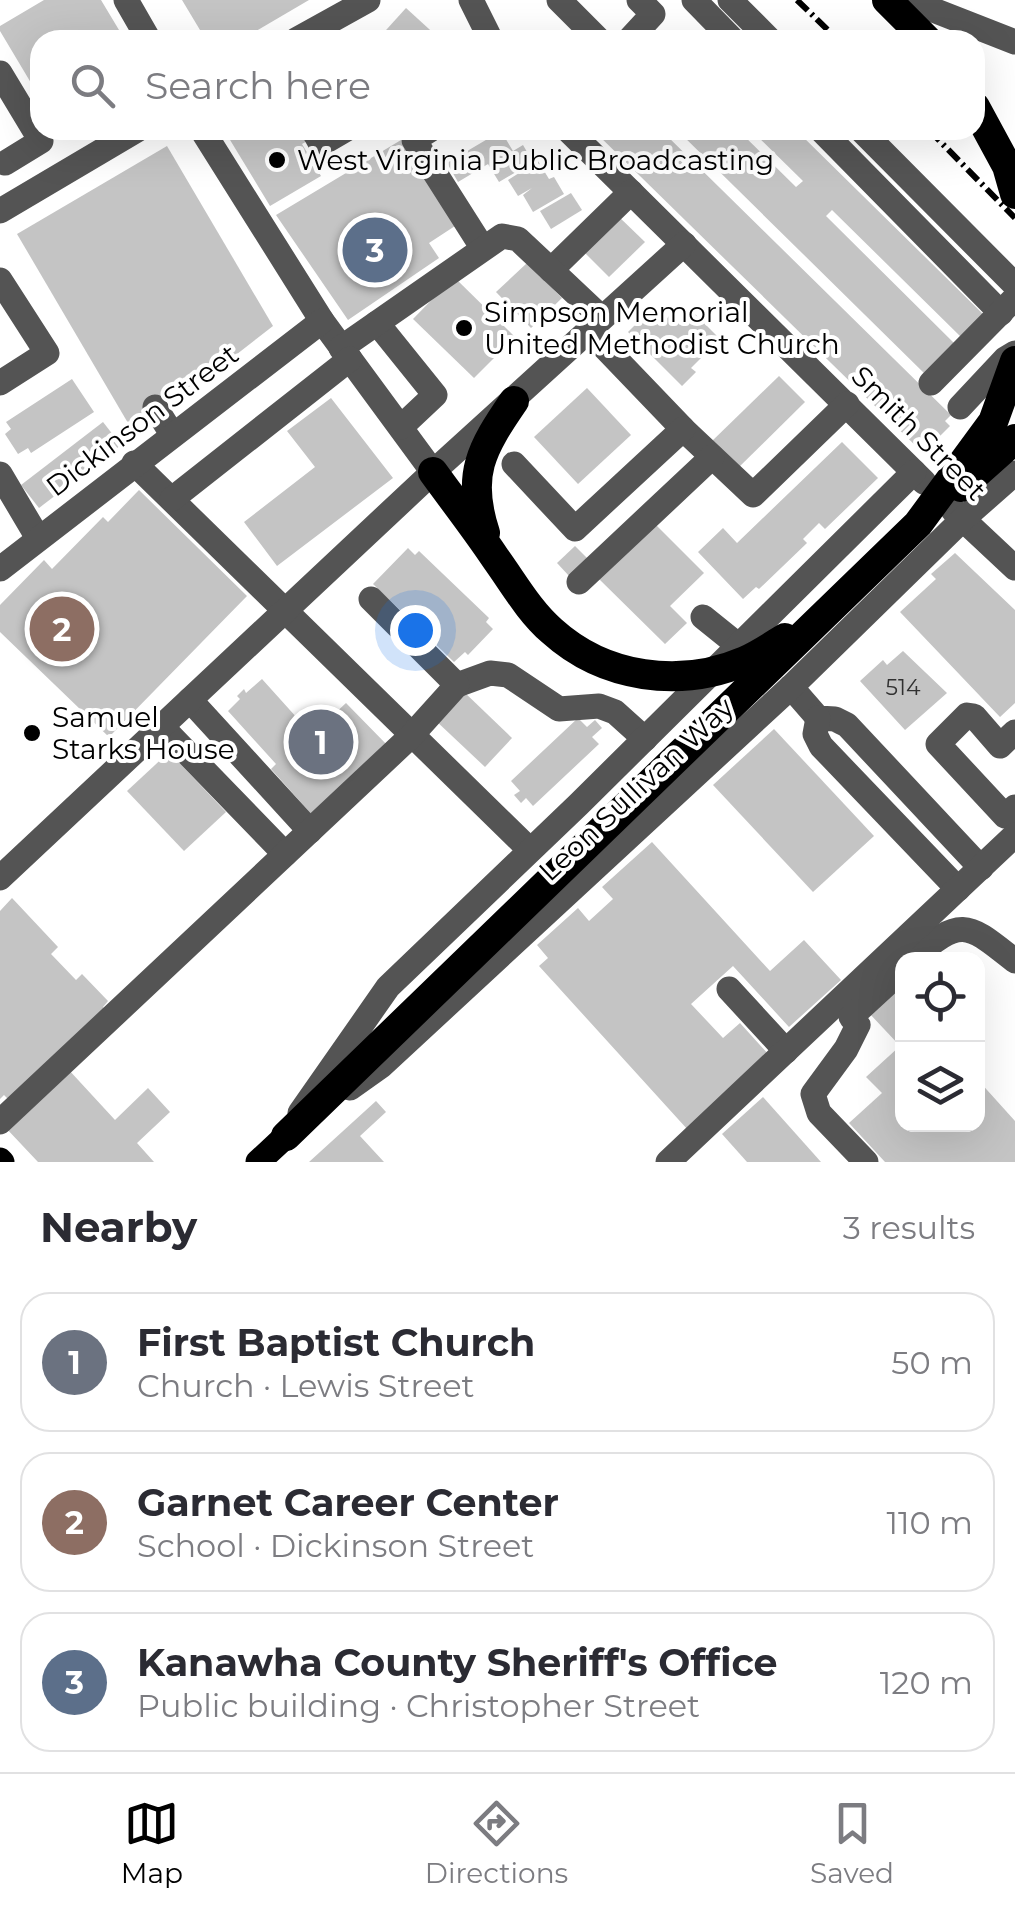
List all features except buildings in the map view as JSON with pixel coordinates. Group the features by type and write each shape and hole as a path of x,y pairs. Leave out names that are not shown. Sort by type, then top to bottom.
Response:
{"highway":[{"path":"887,0 917,30"},
{"path":"985,125 1007,166 1015,194"},
{"path":"918,524 993,422 1015,357"},
{"path":"496,559 474,494 480,454 514,401"},
{"path":"286,1136 918,524 1015,439"},
{"path":"434,472 523,600 552,631 586,656 625,672 665,677 708,673 746,661 826,614"}],"main road":[{"name":"Leon Sullivan Way","path":"258,1162 286,1136"}],"street":[{"path":"126,0 143,30"},
{"path":"471,0 485,30"},
{"path":"559,0 589,30"},
{"path":"638,30 653,14 639,0"},
{"path":"694,0 723,30"},
{"path":"730,0 760,30"},
{"path":"908,0 984,30"},
{"path":"311,30 353,3"},
{"path":"985,30 1015,42"},
{"path":"0,73 30,123"},
{"path":"24,197 3,158 40,140"},
{"path":"0,211 119,140"},
{"path":"208,140 322,321 434,472"},
{"path":"414,140 482,247"},
{"name":"Smith Street","path":"578,140 1015,568"},
{"path":"832,140 1008,305 931,382"},
{"path":"872,140 1015,284"},
{"path":"551,270 631,192"},
{"path":"172,500 346,353 376,322 502,236 518,239 551,270 683,429 753,495 847,404"},
{"path":"0,878 684,244"},
{"path":"0,280 47,353 0,383"},
{"name":"Dickinson Street","path":"0,568 172,434 211,389 322,321"},
{"path":"376,322 434,396 400,427"},
{"path":"960,407 1005,359 1015,357"},
{"path":"155,407 172,434"},
{"path":"514,464 576,529 683,429"},
{"path":"578,582 712,457"},
{"path":"134,462 530,850"},
{"name":"Leon Sullivan Way","path":"286,1136 317,1085 388,987 914,472"},
{"name":"Leon Sullivan Way","path":"286,1136 381,1066 791,687 1015,473"},
{"path":"0,474 38,538"},
{"path":"371,600 456,685"},
{"path":"703,617 739,646"},
{"path":"0,1122 411,736 456,685 490,673 508,675 560,709 598,706 615,712 645,739"},
{"path":"791,687 818,718 847,725 980,868"},
{"path":"190,700 310,830"},
{"path":"1010,746 974,716 967,715 938,744 1005,816 1015,807"},
{"path":"818,718 815,734 821,746 958,890"},
{"path":"162,726 285,854"},
{"path":"845,1009 1015,835"},
{"path":"922,952 937,938 964,929 976,930 1015,962"},
{"path":"668,1162 786,1051 895,975"},
{"path":"729,989 786,1051"},
{"path":"845,1009 858,1025 814,1094 819,1113 866,1162"}],"railway":[{"path":"797,0 828,30"},
{"path":"939,140 1015,218"}],"place":[{"name":"West Virginia Public Broadcasting","path":"277,160"},
{"name":"Kanawha County Sheriff's Office","path":"375,250"},
{"name":"Simpson Memorial United Methodist Church","path":"464,328"},
{"name":"Garnet Career Center","path":"62,629"},
{"name":"Samuel Starks House","path":"32,733"},
{"name":"First Baptist Church","path":"321,742"}]}
